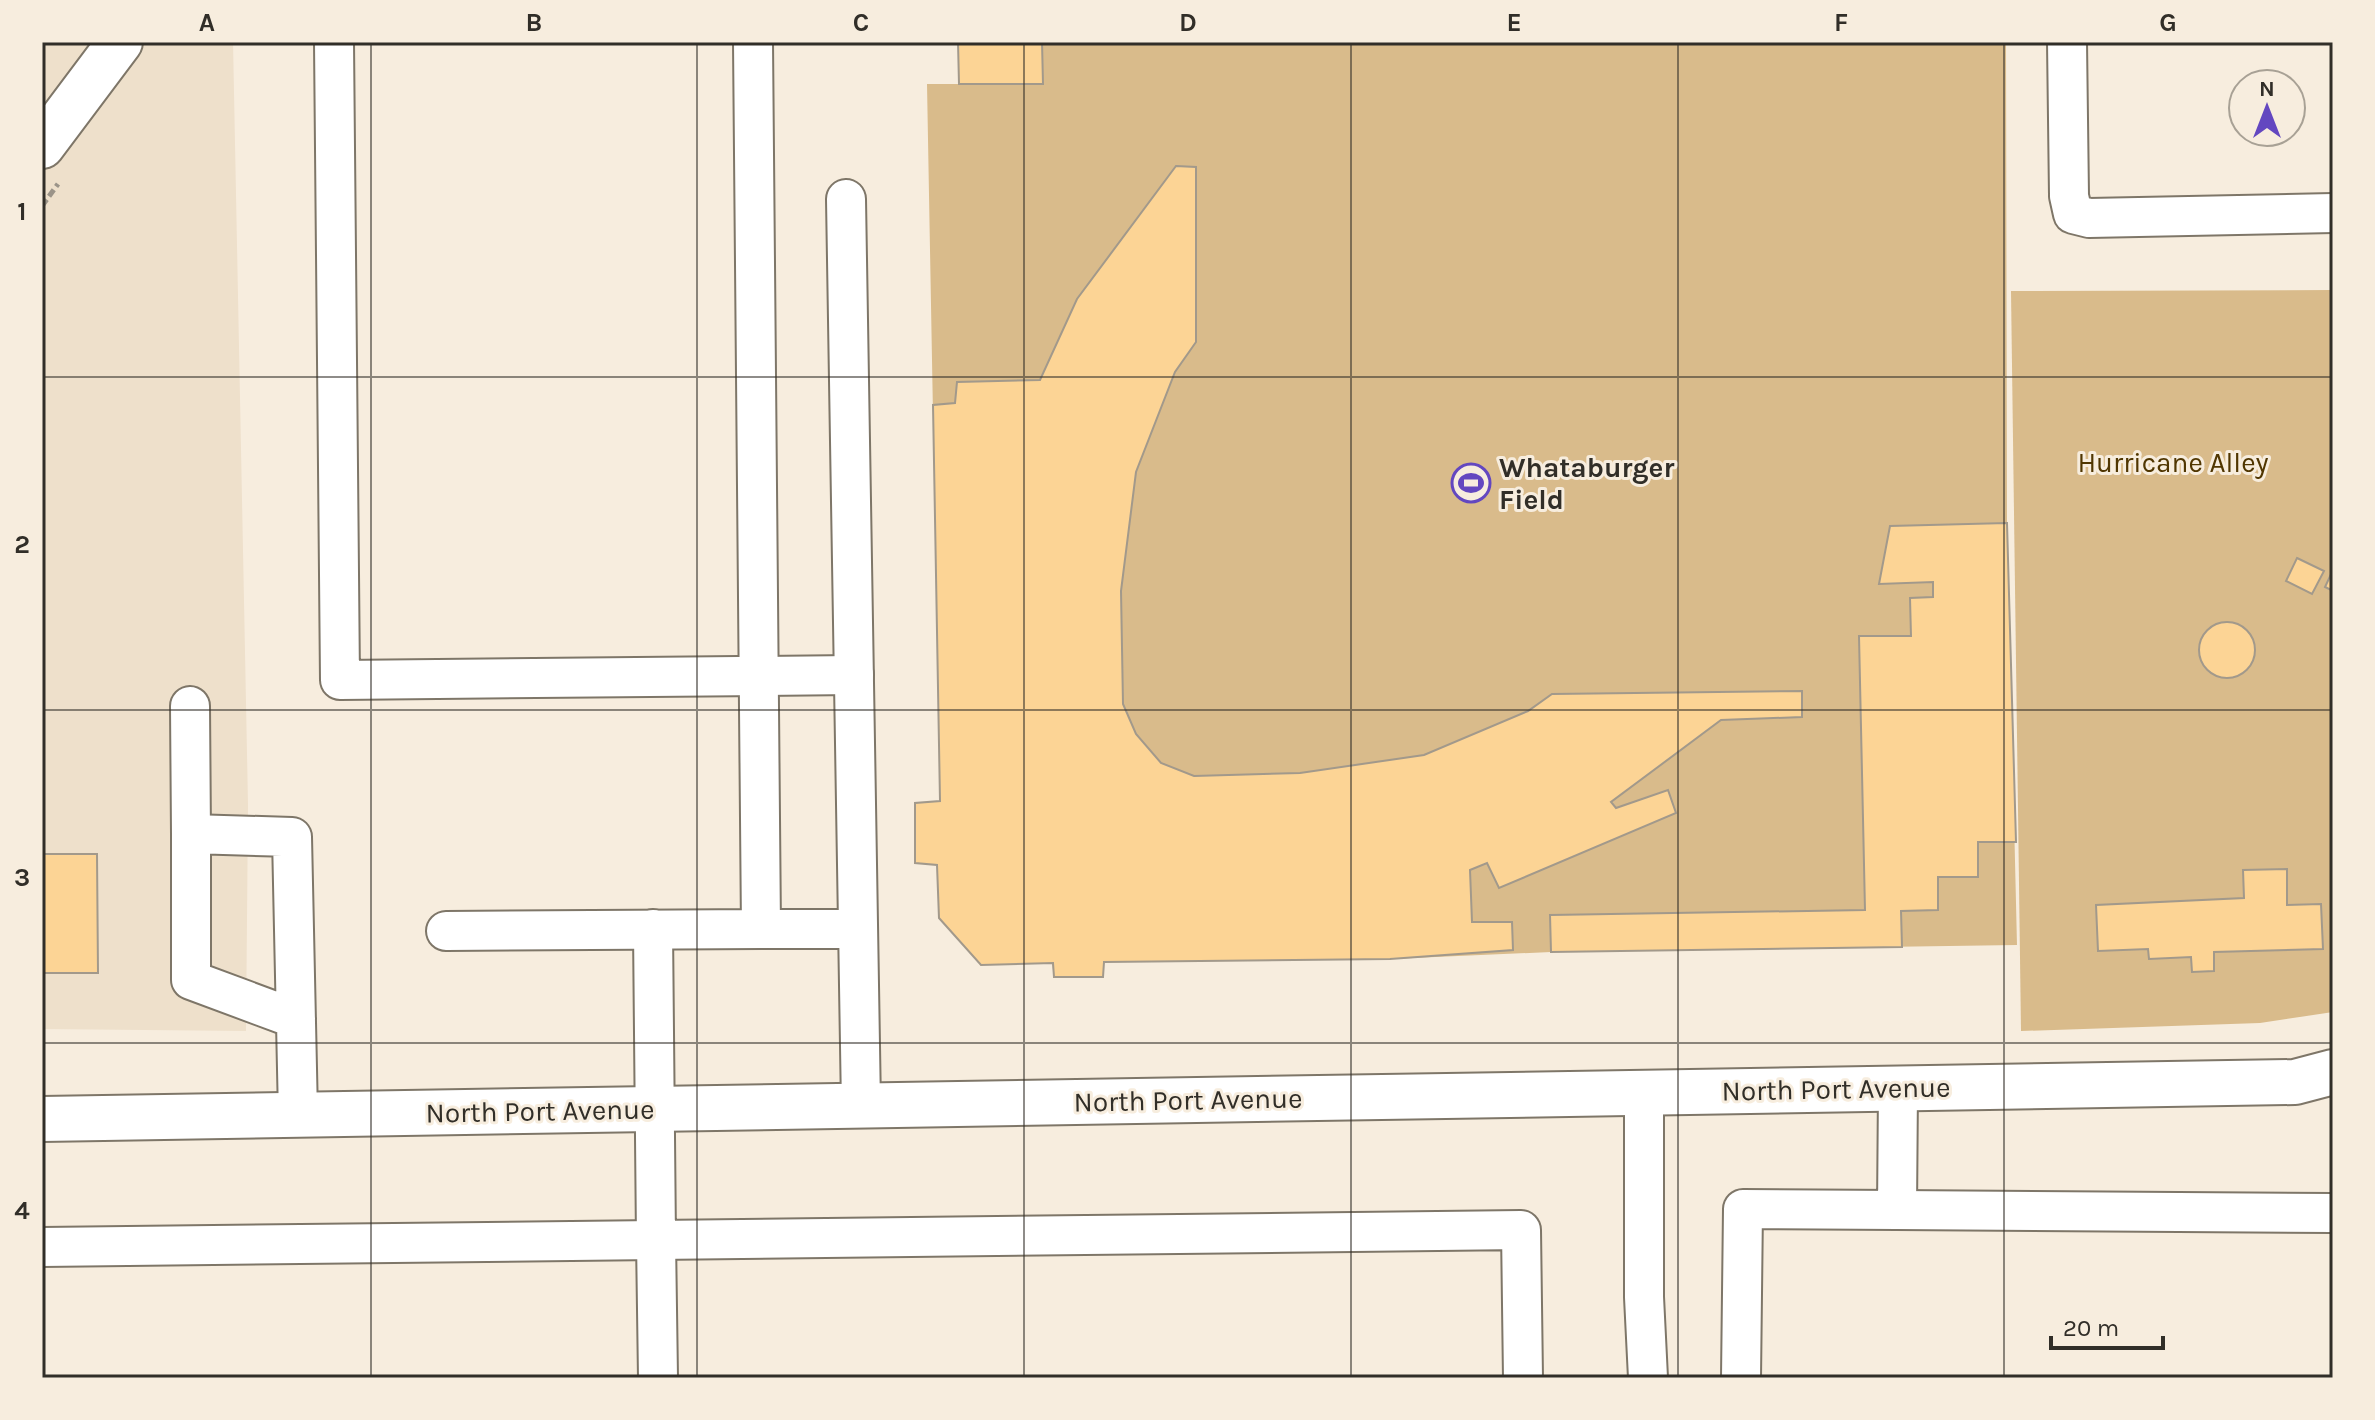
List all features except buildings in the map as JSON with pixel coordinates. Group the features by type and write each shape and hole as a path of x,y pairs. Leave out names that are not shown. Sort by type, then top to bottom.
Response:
{"main road":[{"path":"42,146 120,42"},
{"name":"North Port Avenue","path":"42,1119 2295,1082 2333,1072"}],"street":[{"path":"334,42 340,680 854,675"},
{"path":"753,42 761,929"},
{"path":"2067,42 2069,196 2073,214 2089,218 2333,213"},
{"path":"846,199 861,1106"},
{"path":"190,706 191,980 296,1019"},
{"path":"191,834 292,837 298,1115"},
{"path":"653,929 658,1378"},
{"path":"446,931 858,929"},
{"path":"1897,1210 1898,1088"},
{"path":"1644,1092 1644,1297 1648,1378"},
{"path":"1741,1378 1743,1209 2333,1213"},
{"path":"42,1247 1521,1230 1523,1378"}],"shaded area":[{"path":"42,42 233,42 248,805 246,1031 42,1029"}],"green space":[{"name":"Whataburger Field","path":"958,42 2006,42 2007,523 2017,945 1104,962 1103,977 1054,977 1052,963 981,965 939,918 937,865 915,863 915,803 940,801 927,84 958,84"},
{"name":"Hurricane Alley","path":"2333,290 2333,1012 2260,1023 2021,1031 2011,291"}],"place":[{"name":"Whataburger Field","path":"1471,483"}]}
